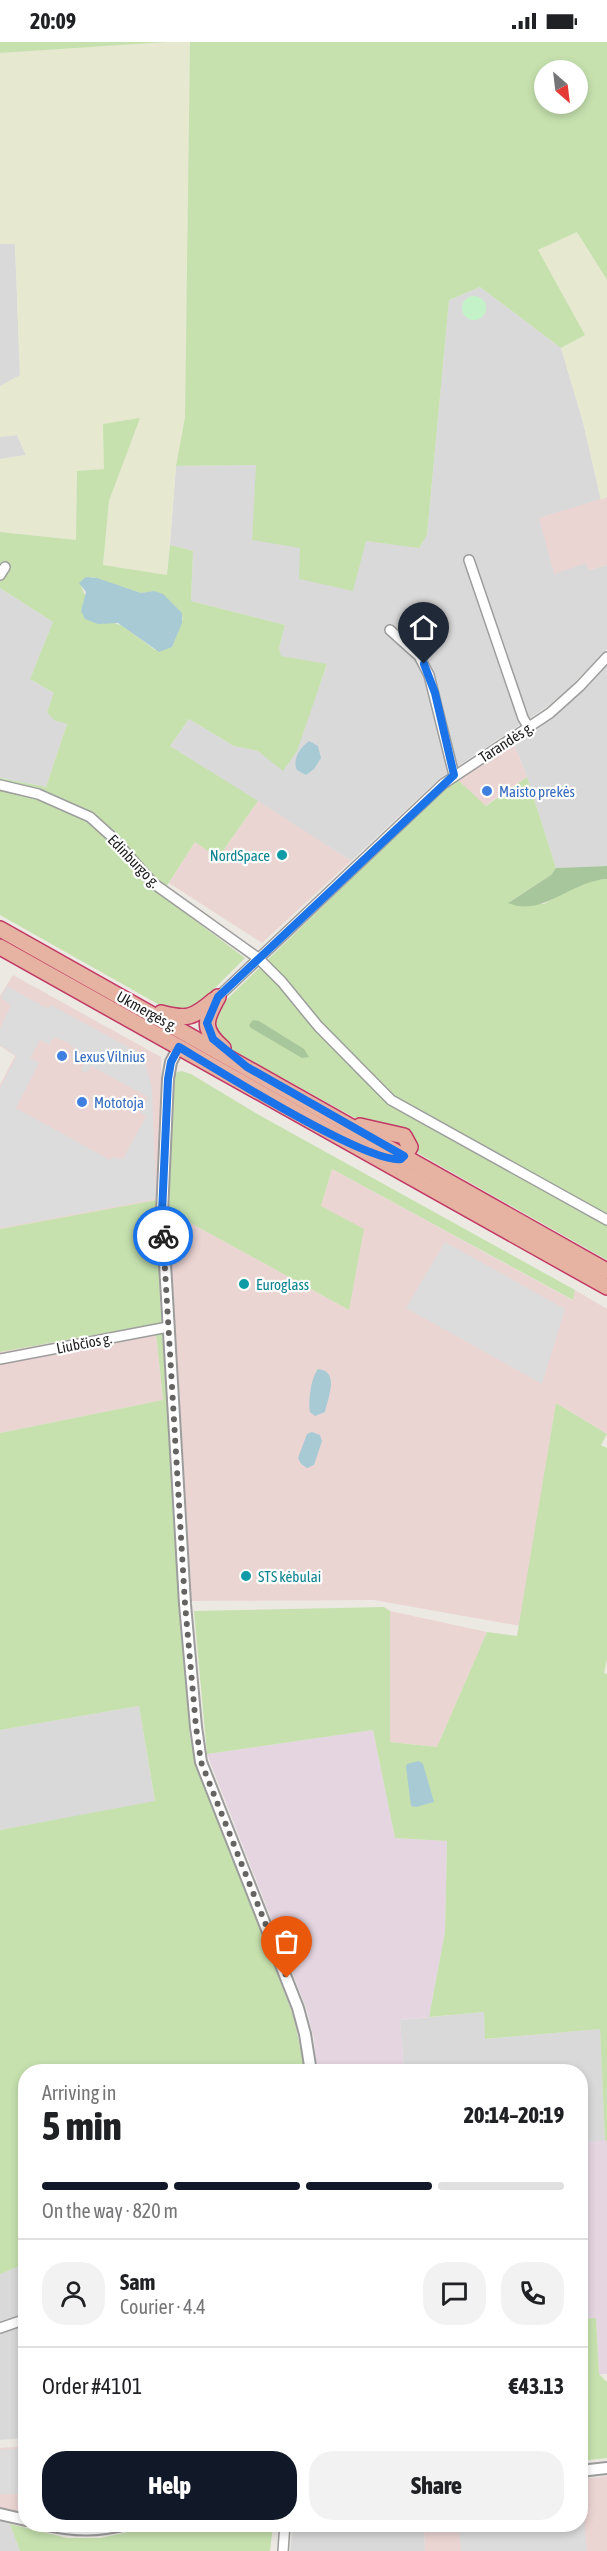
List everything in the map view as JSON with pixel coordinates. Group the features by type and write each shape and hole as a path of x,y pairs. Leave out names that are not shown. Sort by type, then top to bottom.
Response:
{"highway":[{"name":"Ukmergės g.","path":"0,929 346,1124 404,1136 410,1147 404,1156"},
{"name":"Ukmergės g.","path":"0,947 607,1287"},
{"path":"140,1008 188,1017 201,1011 218,997"},
{"path":"218,997 207,1019 208,1032 213,1039 247,1067"},
{"path":"354,1147 390,1159 401,1159 404,1156 607,1270"}],"street":[{"path":"469,560 523,718 529,728"},
{"path":"390,630 419,656 429,675 454,775"},
{"name":"Tarandės g.","path":"218,997 454,775 529,728 566,699 607,657"},
{"name":"Edinburgo g.","path":"0,785 38,794 90,817 111,836 153,883 258,958 282,982 318,1026 391,1100 607,1220"},
{"path":"179,1047 171,1062 168,1079 162,1213 185,1604 196,1727 201,1762 287,1978 305,2034 309,2064"},
{"name":"Liubčios g.","path":"0,1359 168,1327"},
{"path":"0,2328 18,2322"},
{"path":"588,2470 607,2468"},
{"path":"0,2514 18,2518"},
{"path":"283,2551 284,2532"}],"shaded area":[{"path":"15,243 20,376 0,386 0,244"},
{"path":"480,287 561,348 583,422 601,500 539,518 586,563 589,570 607,565 607,649 568,689 545,708 440,778 351,861 170,746 189,719 234,746 258,751 311,709 327,665 280,656 279,648 285,625 191,601 193,551 170,545 176,466 257,465 252,540 366,541 419,547 427,535 449,300"},
{"path":"17,435 26,455 0,459 0,437"},
{"path":"607,497 607,565 589,570 586,563 554,574 539,518"},
{"path":"0,588 53,622 30,679 54,693 67,724 46,787 0,778"},
{"path":"607,664 607,866 556,868 514,744 567,704"},
{"path":"514,744 527,777 485,806 458,780"},
{"path":"258,801 351,861 262,943 169,883 195,842 219,857"},
{"path":"13,975 161,1057 162,1088 157,1200 0,1229 0,1085 15,1056 0,1046 0,996"},
{"path":"7,986 48,1009 51,1005 143,1055 152,1088 156,1199 0,1228 0,1088 17,1056 0,1045 0,1029 11,1005 1,998","holes":["54,1037 69,1043 82,1053 79,1059 85,1063 81,1070 87,1073 91,1066 148,1097 140,1112 146,1116 123,1159 112,1157 110,1160 16,1108 39,1063 30,1058 40,1040 49,1045"]},
{"path":"332,1169 572,1300 575,1290 607,1309 607,1434 556,1403 520,1626 374,1600 191,1601 167,1210 349,1310 321,1206"},
{"path":"445,1242 565,1309 542,1384 406,1308"},
{"path":"155,1324 163,1400 0,1433 0,1352"},
{"path":"390,1611 487,1632 437,1747 390,1742"},
{"path":"139,1706 155,1802 0,1830 0,1730"},
{"path":"373,1730 395,1838 447,1841 445,1932 429,2017 400,2020 403,2064 316,2064 314,2039 307,2010 207,1754"},
{"path":"484,2012 486,2039 600,2029 605,2141 588,2142 588,2064 403,2064 400,2020"},
{"path":"607,2140 607,2374 599,2374 596,2318 588,2319 588,2142"},
{"path":"18,2267 18,2439 0,2440 0,2274"},
{"path":"18,2447 18,2512 0,2509 0,2448"},
{"path":"18,2449 18,2494 0,2494 0,2450"},
{"path":"607,2476 607,2551 425,2551 424,2532 588,2532 588,2478"},
{"path":"0,2521 10,2524 20,2551 0,2551"},
{"path":"292,2532 424,2532 425,2551 290,2551"},
{"path":"459,2532 585,2532 587,2551 461,2551"}],"green space":[{"path":"0,42 167,42 0,53"},
{"path":"190,42 185,417 176,466 167,576 103,565 109,501 140,418 104,469 77,471 76,540 0,532 0,459 26,455 17,435 0,437 0,386 20,375 15,244 0,244 0,53"},
{"path":"190,42 607,42 607,280 577,232 538,250 585,335 561,348 480,287 449,300 427,535 419,548 366,541 353,591 299,579 300,548 252,540 256,465 176,466 185,417"},
{"path":"577,232 607,280 607,497 601,500 583,422 561,348 585,335 538,250"},
{"path":"474,296 482,300 486,308 482,316 474,320 466,316 462,308 466,300"},
{"path":"140,418 109,501 103,565 167,575 170,545 193,551 191,601 285,625 279,648 281,656 327,664 297,751 283,771 258,751 234,746 189,719 170,746 258,801 218,858 195,842 161,895 245,958 193,1010 172,1012 0,915 0,778 46,787 67,724 54,720 47,712 54,693 30,679 53,622 0,588 0,532 76,540 77,471 104,469 103,424","holes":["92,577 141,593 155,591 183,618 172,647 155,650 123,626 81,611 86,597 81,586"]},
{"path":"527,777 556,868 551,875 509,902 544,904 572,887 607,879 607,1260 416,1152 414,1137 405,1128 364,1123 218,1042 212,1022 222,1004 441,792 458,780 486,806"},
{"path":"607,866 607,879 581,886 545,903 520,906 508,903 551,875 556,868"},
{"path":"253,1020 259,1021 304,1049 309,1057 302,1058 251,1028 249,1025"},
{"path":"181,1071 191,1074 259,1115 575,1290 573,1300 332,1169 321,1206 364,1229 349,1310 167,1210 172,1080 175,1073"},
{"path":"157,1200 160,1300 190,1737 202,1783 239,1872 294,2018 304,2064 18,2064 18,2267 0,2274 0,1830 155,1801 139,1706 0,1730 0,1433 163,1400 155,1324 0,1352 0,1229"},
{"path":"556,1403 607,1434 601,1445 607,1448 607,1659 604,1673 607,1674 607,2140 605,2141 600,2029 485,2039 484,2012 429,2017 445,1932 447,1841 395,1838 373,1730 207,1754 194,1611 384,1607 390,1611 390,1742 437,1747 487,1632 517,1636"},
{"path":"596,2318 599,2374 607,2382 607,2458 588,2460 588,2319"},
{"path":"10,2524 18,2526 18,2532 43,2532 67,2538 100,2538 129,2532 272,2532 270,2551 20,2551"}],"water":[{"path":"86,577 97,578 141,593 154,591 163,594 182,613 182,623 172,647 159,652 118,623 98,624 85,619 81,611 86,592 79,583"},
{"path":"309,741 318,746 321,758 314,769 306,775 297,770 296,758"},
{"path":"318,1369 329,1375 331,1386 325,1412 315,1416 310,1412 309,1401 312,1383"},
{"path":"312,1432 320,1435 322,1441 314,1465 307,1468 298,1458 307,1434"},
{"path":"419,1761 423,1764 434,1802 416,1807 411,1806 406,1767 407,1764"}],"way so far":[{"path":"163,1236 185,1604 201,1762 287,1978"}],"place":[{"name":"Maisto prekės","path":"487,791"},
{"name":"NordSpace","path":"282,855"},
{"name":"Lexus Vilnius","path":"62,1056"},
{"name":"Mototoja","path":"82,1102"},
{"name":"Euroglass","path":"244,1284"},
{"name":"STS kėbulai","path":"246,1576"}],"route":[{"path":"163,1236 168,1079 171,1062 179,1047 354,1147 390,1159 401,1159 404,1156 247,1067 213,1039 208,1032 207,1019 218,997 454,775 435,693 424,664"}]}
